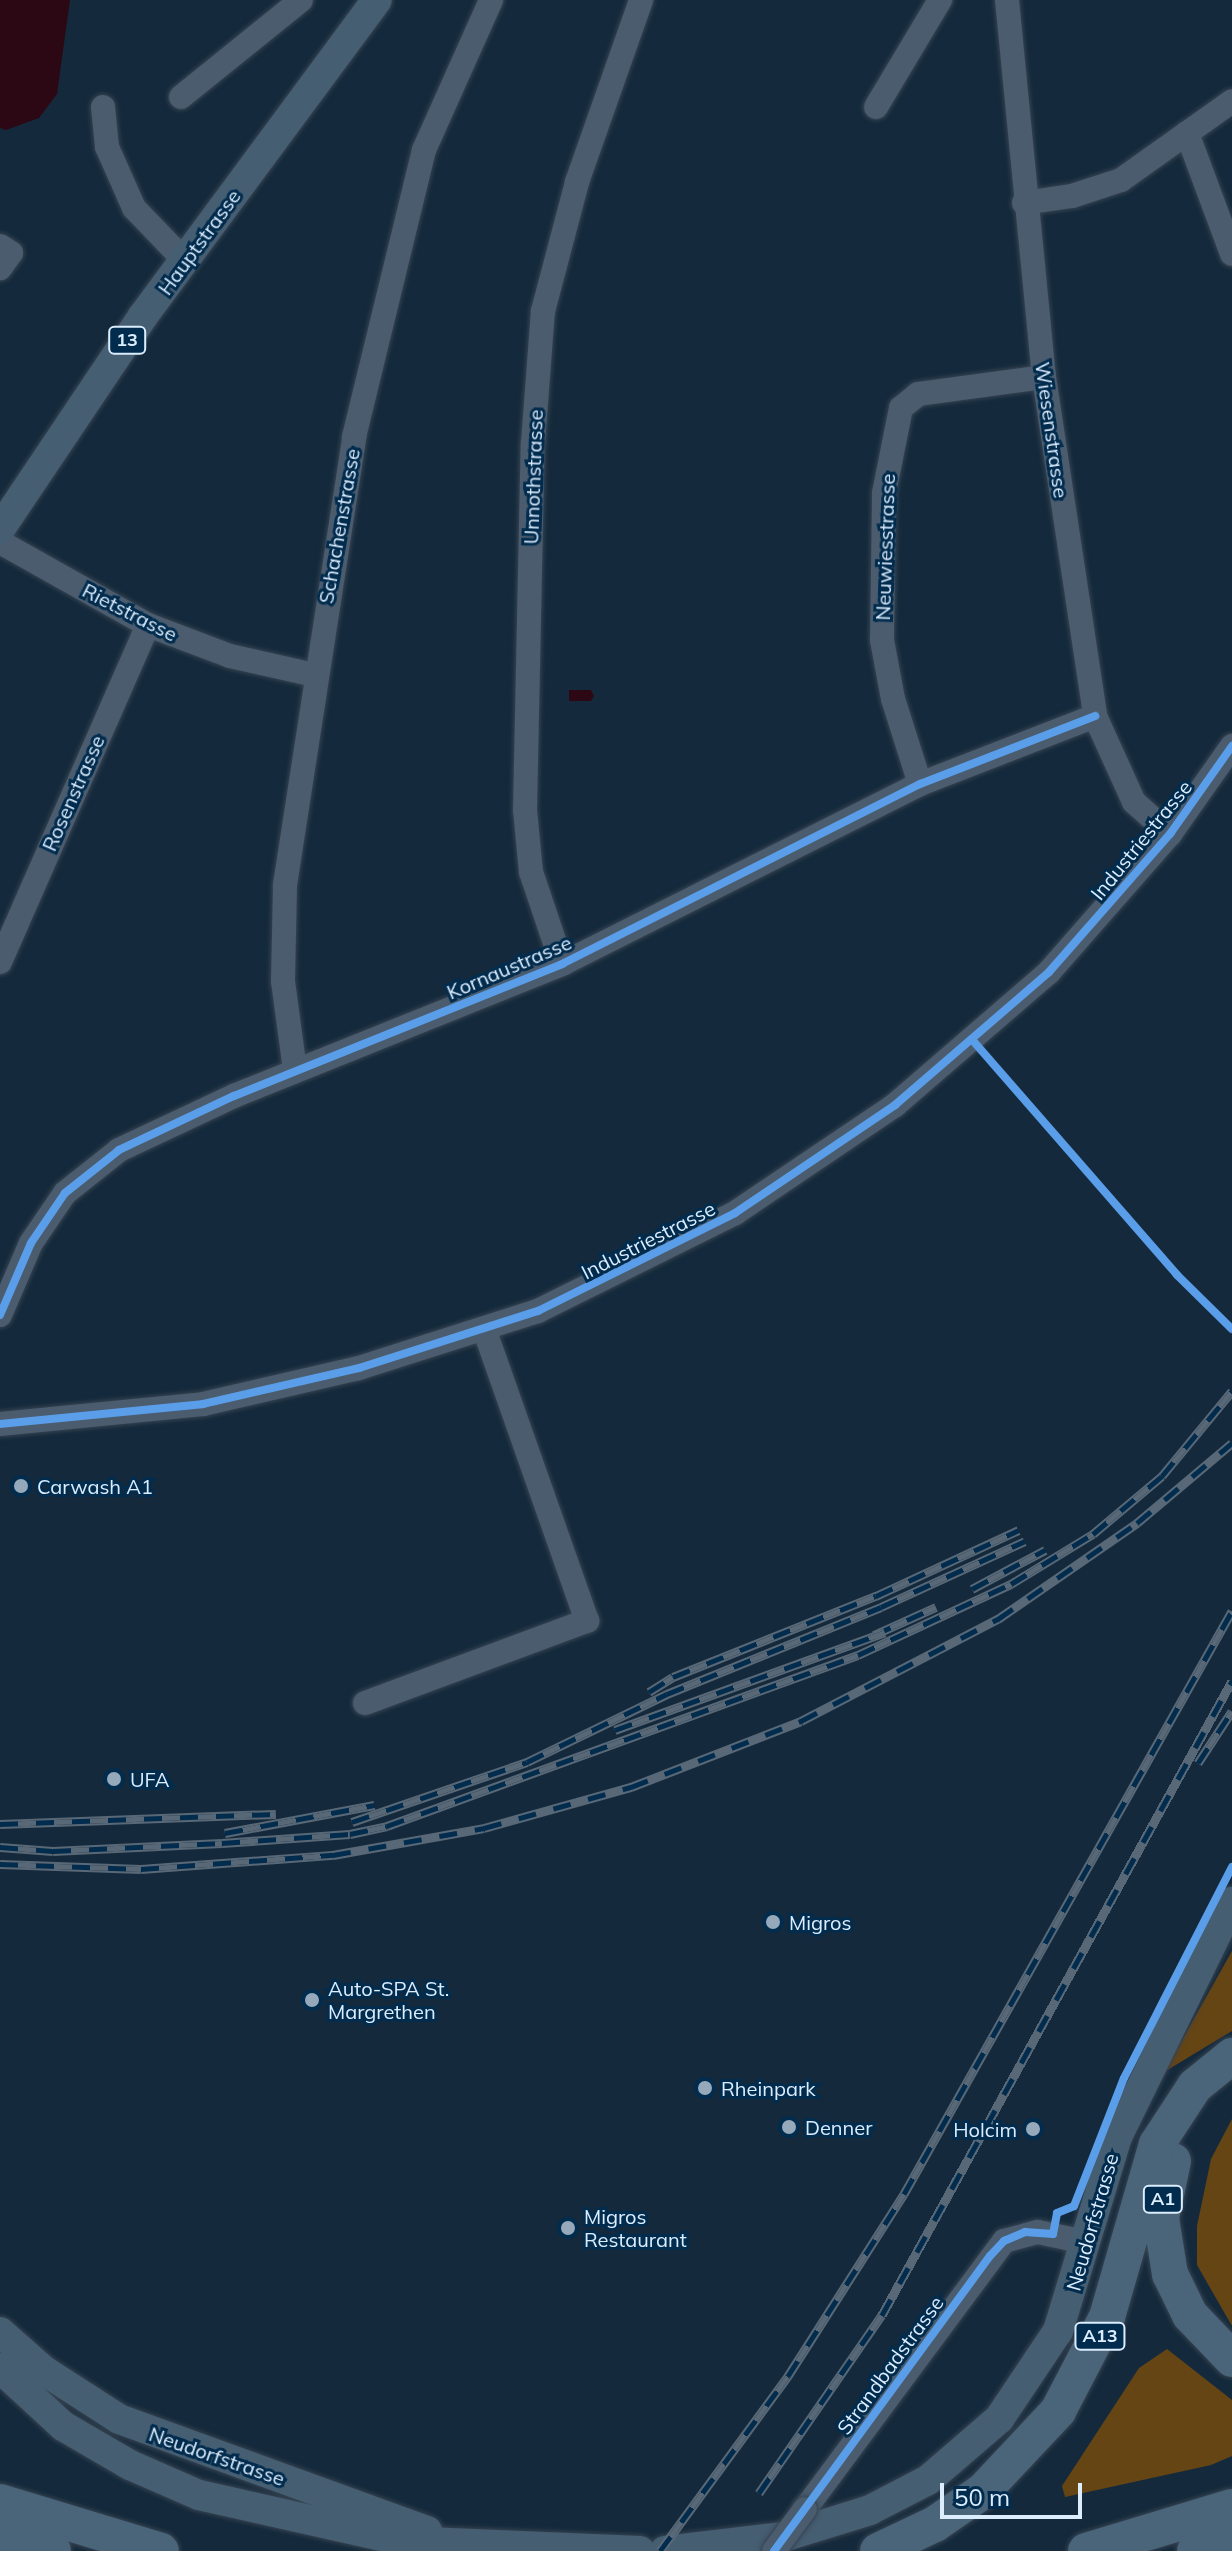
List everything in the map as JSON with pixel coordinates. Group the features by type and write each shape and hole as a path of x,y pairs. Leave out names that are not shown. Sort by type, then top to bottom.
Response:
{"highway":[{"name":"A13","path":"878,2551 935,2524 983,2491 1058,2411 1107,2317 1157,2144 1195,2086 1232,2056"},
{"name":"A1","path":"1232,2080 1199,2113 1177,2150 1165,2190 1161,2233 1185,2306 1232,2359"},
{"path":"0,2502 161,2551"},
{"path":"1086,2551 1232,2507"},
{"path":"0,2533 53,2551"},
{"path":"1195,2551 1232,2539"}],"main road":[{"name":"Hauptstrasse","path":"0,529 185,261 377,0"},
{"name":"Neudorfstrasse","path":"665,2551 783,2537 838,2522 898,2497 952,2463 999,2419 1043,2360 1074,2289 1106,2166 1136,2090 1232,1902"},
{"name":"Neudorfstrasse","path":"0,2332 89,2402 129,2424 455,2542"},
{"name":"Neudorfstrasse","path":"0,2368 63,2426 130,2465 199,2495 331,2528 403,2541 640,2551"}],"street":[{"path":"181,97 301,0"},
{"name":"Schachenstrasse","path":"295,1070 283,981 285,885 314,675 354,437 411,195 446,92 491,0"},
{"name":"Unnothstrasse","path":"562,964 531,872 525,810 533,443 543,311 577,182 641,0"},
{"path":"876,107 940,0"},
{"name":"Wiesenstrasse","path":"1007,0 1024,203 1044,377 1095,716 1134,802 1170,834"},
{"path":"1024,203 1072,196 1121,180 1232,101"},
{"path":"103,107 107,147 127,196 185,261"},
{"path":"1187,133 1232,254"},
{"name":"Neuwiesstrasse","path":"920,784 893,699 882,640 884,493 901,408 918,394 1044,377"},
{"name":"Rietstrasse","path":"0,542 148,625 230,656 314,675"},
{"name":"Rosenstrasse","path":"0,962 148,625"},
{"name":"Kornaustrasse","path":"0,1315 31,1243 65,1193 119,1150 295,1070 562,964 920,784 1095,716"},
{"name":"Industriestrasse","path":"0,1424 203,1404 288,1387 485,1331 625,1271 735,1213 895,1105 1049,972 1170,834 1232,746"},
{"path":"365,1703 587,1621 485,1331"},
{"name":"Strandbadstrasse","path":"774,2551 1004,2241 1038,2232 1085,2242"}],"shaded area":[{"path":"0,0 70,0 57,94 39,118 6,130 0,128"},
{"path":"569,690 591,690 594,696 591,701 569,701"},
{"path":"1232,1951 1232,2031 1164,2072"},
{"path":"1232,2119 1232,2326 1197,2265 1197,2226 1211,2159"},
{"path":"1167,2349 1232,2400 1232,2456 1211,2465 1065,2497 1062,2486 1139,2368"}],"railway":[{"path":"0,1847 53,1851 222,1843 350,1834 387,1826 858,1655 1011,1584 1093,1534 1162,1476 1232,1391"},
{"path":"0,1864 141,1869 333,1855 484,1828 631,1787 801,1721 998,1619 1137,1523 1232,1443"},
{"path":"649,1692 673,1677 876,1596 1019,1530"},
{"path":"352,1822 527,1762 667,1694 881,1607 1025,1541"},
{"path":"972,1589 1045,1550"},
{"path":"874,1635 936,1607"},
{"path":"660,2551 788,2376 904,2194 1232,1611"},
{"path":"615,1730 885,1632"},
{"path":"759,2493 882,2315 1232,1681"},
{"path":"1198,1763 1232,1711"},
{"path":"225,1833 374,1805"},
{"path":"0,1824 276,1814"}],"cycle path":[{"path":"0,1315 31,1243 65,1193 119,1150 234,1096 562,964 920,784 1095,716"},
{"path":"0,1424 203,1404 359,1368 538,1311 735,1213 895,1105 1049,972 1170,834 1232,746"},
{"path":"974,1042 1177,1275 1232,1329"},
{"path":"774,2551 990,2256 1004,2241 1025,2232 1053,2234 1057,2213 1074,2206 1124,2078 1232,1867"}],"place":[{"name":"Carwash A1","path":"21,1486"},
{"name":"UFA","path":"114,1779"},
{"name":"Migros","path":"773,1922"},
{"name":"Auto-SPA St. Margrethen","path":"312,2000"},
{"name":"Rheinpark","path":"705,2088"},
{"name":"Denner","path":"789,2127"},
{"name":"Holcim","path":"1033,2129"},
{"name":"Migros Restaurant","path":"568,2228"}]}
